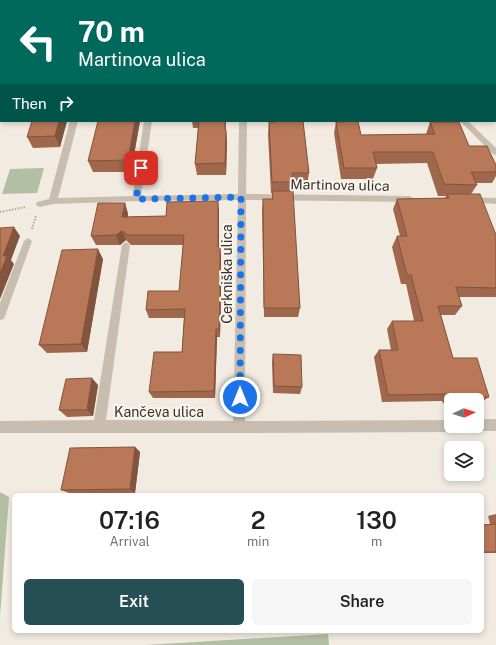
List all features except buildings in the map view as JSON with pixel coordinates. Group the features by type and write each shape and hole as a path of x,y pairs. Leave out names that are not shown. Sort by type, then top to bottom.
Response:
{"street":[{"path":"53,201 74,122"},
{"path":"136,199 148,122"},
{"name":"Cerkniška ulica","path":"239,427 243,122"},
{"path":"465,122 496,152"},
{"name":"Martinova ulica","path":"40,204 53,201 241,197 416,200"},
{"path":"464,200 496,201"},
{"path":"0,316 28,241"},
{"name":"Kančeva ulica","path":"126,244 99,426 444,426"},
{"path":"484,425 496,425"},
{"path":"0,426 99,426"}],"path":[{"path":"0,212 40,204 28,241"}],"green space":[{"path":"44,168 37,193 2,194 10,169"},
{"path":"0,492 9,497 0,616"},
{"path":"328,634 329,645 146,645"}],"route":[{"path":"141,168 136,199 241,197 240,397"}]}
